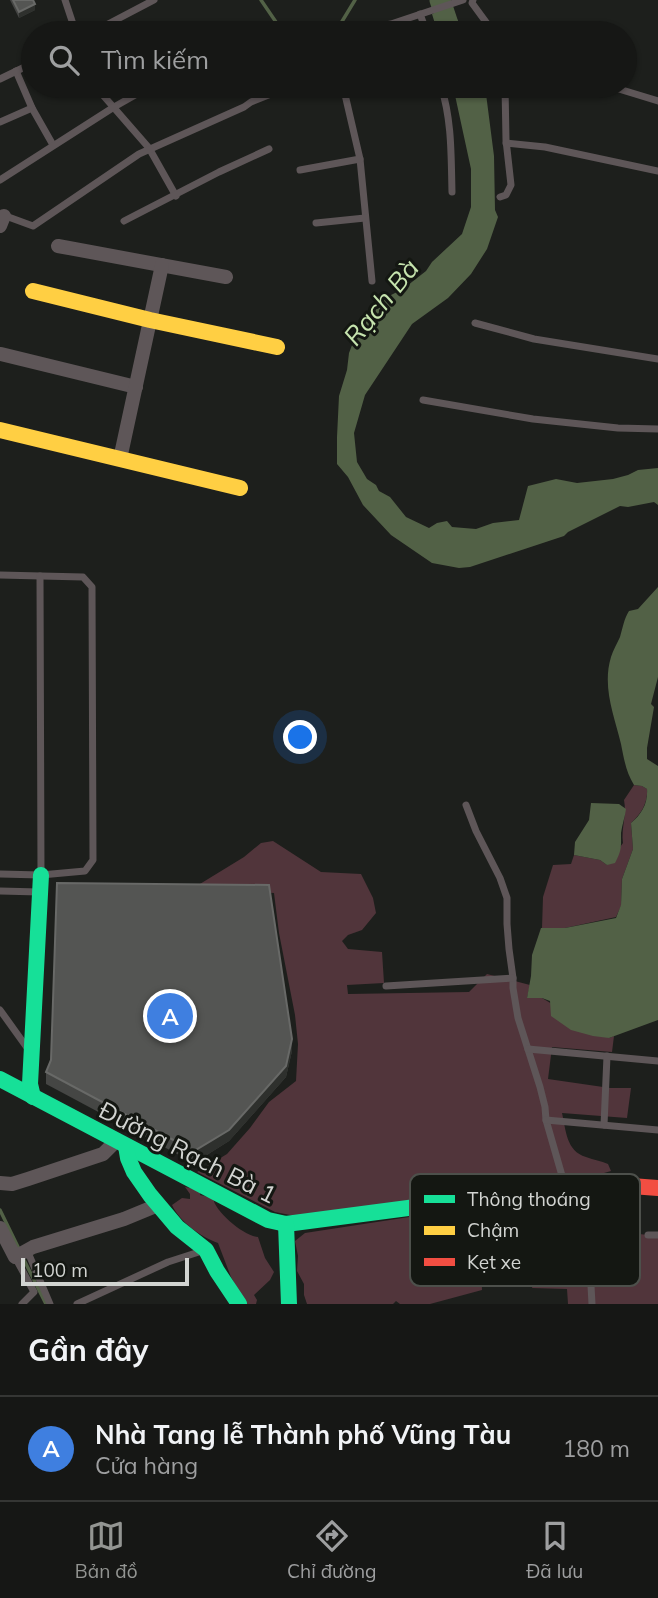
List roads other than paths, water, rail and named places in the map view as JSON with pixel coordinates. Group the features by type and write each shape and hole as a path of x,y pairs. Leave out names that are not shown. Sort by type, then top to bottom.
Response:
{"street":[{"path":"58,246 226,277"},
{"path":"120,459 162,265"},
{"path":"33,291 277,347"},
{"path":"1,354 136,387"},
{"path":"0,430 240,488"},
{"path":"33,1097 30,1084 41,875"},
{"name":"Đường Rạch Bà 1","path":"0,1079 268,1220 286,1224 410,1207"},
{"path":"0,1183 12,1184 28,1180 103,1154 121,1143 134,1172 158,1205 177,1227 206,1250 239,1304"},
{"name":"Đường Rạch Bà 1","path":"640,1187 658,1188"},
{"path":"0,1228 22,1253 158,1205"},
{"path":"286,1224 289,1304"}],"lane":[{"path":"65,0 72,21"},
{"path":"114,21 154,0"},
{"path":"400,21 463,0"},
{"path":"473,0 472,3 485,21"},
{"path":"420,14 422,21"},
{"path":"0,79 21,68"},
{"path":"16,71 21,83"},
{"path":"637,95 658,101"},
{"path":"28,98 53,145"},
{"path":"106,98 149,148 176,196"},
{"path":"0,180 130,98"},
{"path":"1,219 33,226 139,153 261,98"},
{"path":"346,98 360,159 372,281"},
{"path":"444,98 452,144 452,192"},
{"path":"500,197 506,195 511,185 506,143 505,98"},
{"path":"0,122 32,108"},
{"path":"506,143 545,148 658,171"},
{"path":"124,221 269,149"},
{"path":"300,170 360,159"},
{"path":"316,223 365,218"},
{"path":"475,323 534,339 658,359"},
{"path":"423,400 533,419 618,428 658,429"},
{"path":"0,575 83,578 92,587 93,846 93,860 85,871 41,875 0,874"},
{"path":"40,576 41,875"},
{"path":"466,805 507,898 507,924 518,1018 545,1107 546,1120 565,1174"},
{"path":"0,891 40,892"},
{"path":"386,986 513,978"},
{"path":"0,1010 32,1055"},
{"path":"528,1049 658,1061"},
{"path":"604,1125 607,1056"},
{"path":"546,1120 658,1130"},
{"path":"648,1235 658,1235"},
{"path":"77,1304 168,1262 206,1250"},
{"path":"22,1253 34,1292 22,1304"},
{"path":"22,1253 50,1304"},
{"path":"591,1286 592,1304"}],"waterway":[{"name":"Rạch Bà","path":"261,0 275,21"},
{"name":"Rạch Bà","path":"342,21 355,0"},
{"name":"Rạch Bà","path":"440,0 447,21"},
{"path":"0,1210 19,1249"},
{"path":"22,1256 46,1304"}],"place":[{"name":"Nhà Tang lễ Thành phố Vũng Tàu","path":"170,1016"}]}
